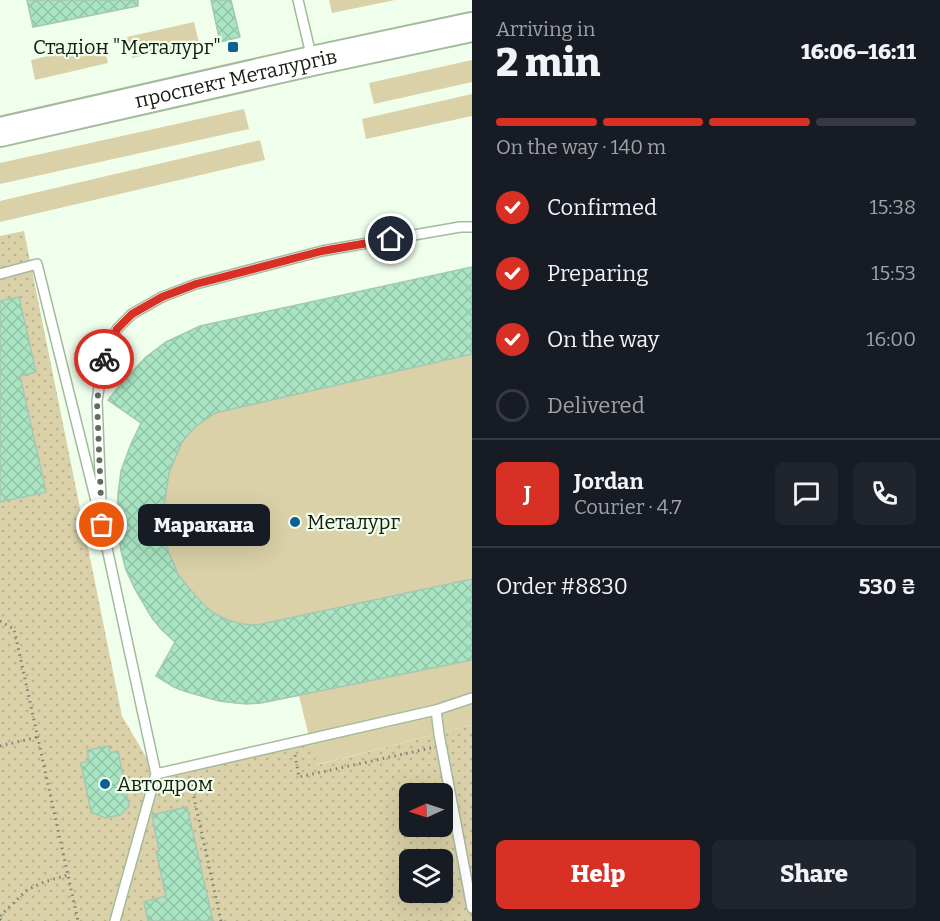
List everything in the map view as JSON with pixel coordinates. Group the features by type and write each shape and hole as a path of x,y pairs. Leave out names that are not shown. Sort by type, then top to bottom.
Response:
{"main road":[{"name":"проспект Металургів","path":"0,132 472,27"}],"lane":[{"path":"298,0 312,61"},
{"path":"102,525 97,401 103,362 117,329 132,314 162,297 196,284 322,251 460,227 472,227"},
{"path":"0,274 37,264 102,525 156,774 115,921"},
{"path":"156,774 436,710 472,698"},
{"path":"436,710 472,909"}],"path":[{"path":"0,621 14,629 78,921"},
{"path":"0,746 38,737"},
{"path":"293,742 299,777 442,746"},
{"path":"187,767 221,921"},
{"path":"1,919 27,890 68,875"}],"shaded area":[{"path":"329,0 395,0 332,13"},
{"path":"194,22 199,43 132,58 127,37"},
{"path":"103,43 108,63 35,80 31,60"},
{"path":"472,60 472,82 374,104 369,83"},
{"path":"472,94 472,116 366,139 362,119"},
{"path":"244,109 249,129 0,184 0,163"},
{"path":"260,140 265,160 0,222 0,201"},
{"path":"24,231 122,716 156,774 310,739 317,765 472,725 472,921 0,921 0,236"},
{"name":"Металург","path":"472,267 472,725 316,765 299,696 262,703 234,703 193,694 156,676 175,642 144,606 133,585 119,540 116,517 117,493 122,470 141,423 108,400 120,385 166,342 200,326"}],"building":[{"path":"27,0 138,0 138,6 33,27"},
{"path":"211,0 231,0 240,37 220,42"},
{"path":"472,267 472,354 215,413 195,427 182,442 169,473 163,513 164,536 178,574 205,606 215,614 242,624 257,625 472,579 472,660 261,703 246,704 219,701 184,691 156,676 175,642 152,618 135,589 126,570 118,531 121,471 141,423 108,400 146,357 166,342 200,326"},
{"path":"19,297 36,372 20,376 46,492 0,502 0,301"},
{"name":"Автодром","path":"109,746 110,753 118,751 129,806 120,815 105,818 91,812 81,763 89,761 87,750"},
{"path":"187,807 213,921 148,921 144,902 166,896 156,851 159,851 152,815"}],"way so far":[{"path":"102,525 97,401 104,359"}],"place":[{"name":"Стадіон \"Металург\"","path":"233,47"},
{"name":"Металург","path":"295,522"},
{"name":"Маракана","path":"102,525"},
{"name":"Автодром","path":"105,784"}],"route":[{"path":"104,359 117,329 132,314 162,297 196,284 322,251 391,239"}]}
